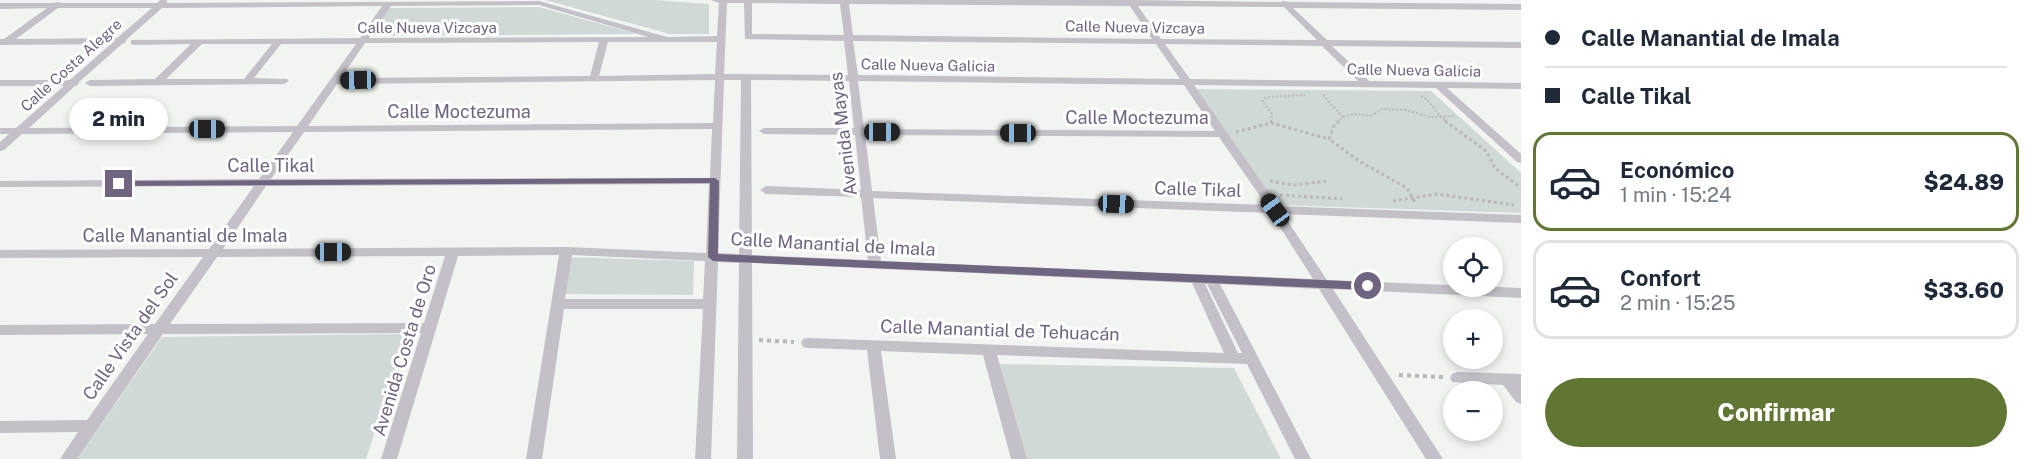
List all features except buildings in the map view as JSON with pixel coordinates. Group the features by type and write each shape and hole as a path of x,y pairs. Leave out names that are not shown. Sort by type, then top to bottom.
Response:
{"street":[{"path":"715,0 1210,2 1521,7"},
{"path":"703,459 723,0"},
{"name":"Calle Nueva Vizcaya","path":"748,1 748,37 1521,45"},
{"name":"Avenida Mayas","path":"844,1 875,264"},
{"path":"0,6 163,2 538,3 666,39"},
{"name":"Calle Costa Alegre","path":"0,148 163,2"},
{"name":"Calle Vista del Sol","path":"68,459 390,2"},
{"path":"1131,2 1275,210 1435,459"},
{"path":"1284,3 1366,84"},
{"path":"3,42 58,4"},
{"path":"594,78 604,39"},
{"name":"Calle Nueva Vizcaya","path":"134,42 720,39"},
{"path":"3,42 122,41"},
{"path":"246,82 279,41"},
{"path":"158,82 199,42"},
{"path":"745,459 746,77"},
{"name":"Calle Nueva Galicia","path":"334,81 746,77 1521,86"},
{"path":"90,83 284,81"},
{"path":"0,83 75,83"},
{"path":"1438,85 1521,160"},
{"name":"Calle Moctezuma","path":"0,131 717,126"},
{"name":"Calle Moctezuma","path":"764,131 1222,134"},
{"name":"Calle Tikal","path":"0,184 715,181"},
{"name":"Calle Tikal","path":"766,190 1521,219"},
{"name":"Avenida Costa de Oro","path":"389,459 453,251"},
{"path":"534,459 566,251"},
{"name":"Calle Manantial de Imala","path":"0,254 566,251 1521,293"},
{"path":"1196,278 1234,358"},
{"path":"1211,279 1304,459"},
{"path":"558,304 711,304"},
{"path":"0,330 429,328"},
{"name":"Calle Manantial de Tehuacán","path":"808,342 1252,359"},
{"path":"873,345 888,459"},
{"path":"988,349 1019,459"},
{"path":"1457,378 1514,380 1521,398"},
{"path":"0,428 90,426"}],"path":[{"path":"1313,84 1343,117"},
{"path":"1316,94 1334,93"},
{"path":"1270,123 1272,114 1263,101 1267,97 1309,95"},
{"path":"1418,95 1428,99 1433,110 1440,117 1486,151 1495,168 1521,188"},
{"path":"1329,139 1334,126 1343,117 1355,114 1371,116 1382,109 1406,110 1431,117 1471,115"},
{"path":"1239,140 1233,133 1270,123 1329,139 1359,161 1407,188 1424,216"},
{"path":"1266,175 1270,188"},
{"path":"1269,181 1294,185 1327,181"},
{"path":"1387,201 1437,194 1521,206"},
{"path":"1280,195 1346,200"},
{"path":"746,339 808,342"},
{"path":"1381,375 1457,378"}],"shaded area":[{"path":"545,0 654,0 709,4 709,34 670,34"},
{"path":"539,7 637,34 370,36 389,8"},
{"path":"1194,89 1431,91 1521,173 1521,213 1275,205"},
{"path":"567,257 694,261 693,295 562,294"},
{"path":"407,334 366,459 77,459 162,337"},
{"path":"1000,364 1234,368 1281,459 1023,459"}],"route":[{"path":"119,184 715,181 713,257 1368,286"}]}
